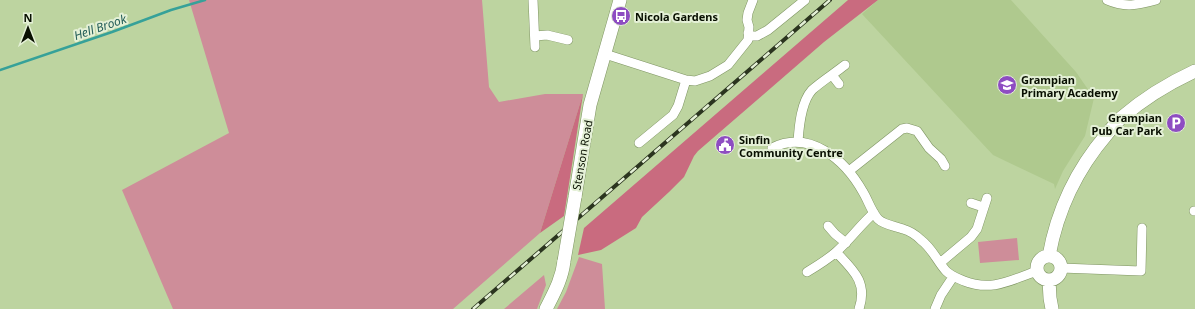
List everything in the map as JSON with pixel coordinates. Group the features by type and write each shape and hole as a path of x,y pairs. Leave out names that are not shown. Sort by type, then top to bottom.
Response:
{"street":[{"path":"533,0 535,46"},
{"name":"Stenson Road","path":"546,309 559,283 563,270 590,105 620,0"},
{"path":"605,54 686,80 695,81 710,76 728,65 748,40 748,13 753,0"},
{"path":"748,33 752,36 757,36 768,30 805,0"},
{"path":"1107,0 1117,4 1132,6 1156,0"},
{"path":"535,36 547,35 568,40"},
{"path":"798,142 802,109 811,91 845,65"},
{"path":"1049,256 1056,226 1068,195 1075,181 1100,142 1129,111 1168,84 1195,71"},
{"path":"832,75 839,84"},
{"path":"639,143 673,115 678,106 686,80"},
{"path":"849,171 902,129 907,128 917,131 929,148 941,159 945,166"},
{"path":"772,148 786,142 814,144 834,157 849,171 863,191 878,219 884,223 904,229 922,240 945,270 953,277 972,284 989,286 998,285 1037,271"},
{"path":"940,263 971,237 977,229 985,202 971,203"},
{"path":"807,272 818,266 836,252 874,213"},
{"path":"828,226 846,243"},
{"path":"1060,268 1142,271 1142,228"},
{"path":"836,252 855,273 860,281 862,286 862,300 859,309"},
{"path":"1049,256 1057,260 1060,268 1058,276 1049,280 1041,278 1037,271 1040,260 1049,256"},
{"path":"935,309 941,295 953,277"},
{"path":"1049,280 1052,309"}],"shaded area":[{"path":"189,0 482,0 489,87 499,102 545,94 583,94 540,233 453,309 173,309 122,190 229,133"},
{"path":"848,0 878,0 824,42 698,151 684,177 642,217 636,228 601,250 578,255 584,228"},
{"name":"Grampian Primary Academy","path":"878,0 1011,0 1076,72 1094,98 1085,136 1063,171 1055,189 1054,184 993,155 862,14"},
{"path":"583,94 564,216 540,233"},
{"path":"1017,238 1019,260 980,263 978,242"},
{"path":"579,257 602,264 605,309 557,309 566,292"},
{"path":"544,275 546,285 537,309 504,309"}],"waterway":[{"name":"Hell Brook","path":"0,70 112,32 171,10 205,0"}],"railway":[{"path":"473,309 830,0"}],"place":[{"name":"Nicola Gardens","path":"621,16"},
{"name":"Grampian Primary Academy","path":"1007,85"},
{"name":"Grampian Pub Car Park","path":"1176,123"},
{"name":"Sinfin Community Centre","path":"725,145"}]}
